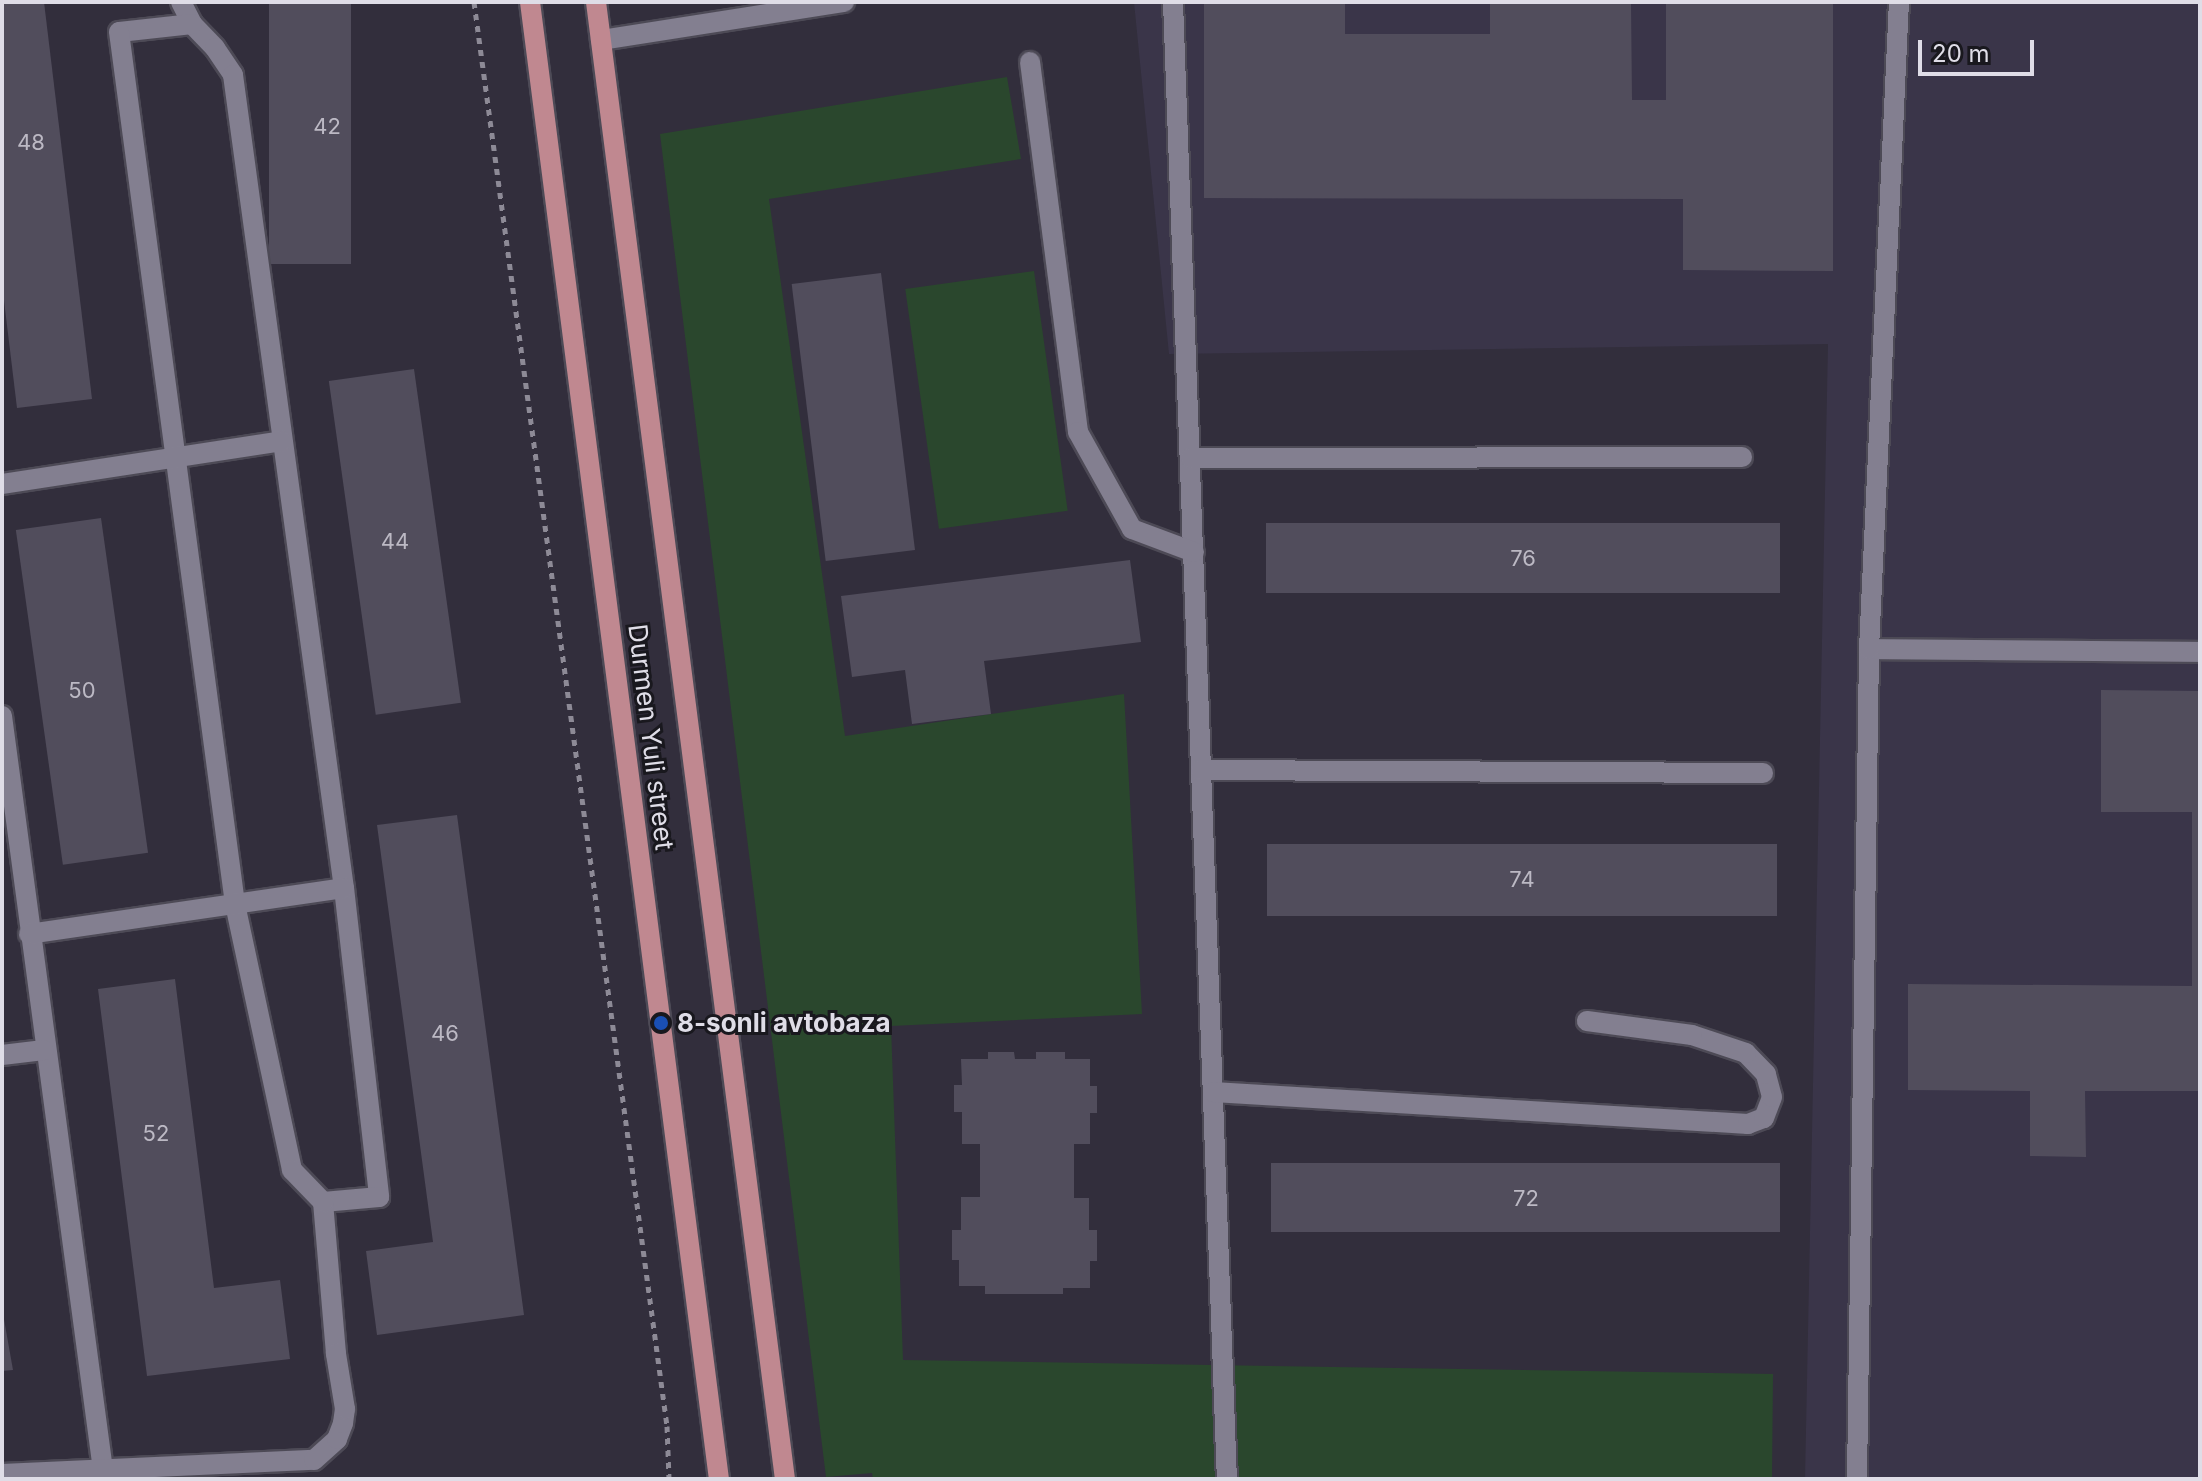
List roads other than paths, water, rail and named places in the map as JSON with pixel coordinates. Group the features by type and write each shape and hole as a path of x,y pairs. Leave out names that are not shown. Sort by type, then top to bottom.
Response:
{"main road":[{"name":"Durmen Yuli street","path":"530,2 719,1479"},
{"name":"Durmen Yuli street","path":"596,2 785,1479"}],"street":[{"path":"181,2 192,24 215,48 233,75 344,888 379,1197 323,1202"},
{"path":"601,40 844,2"},
{"path":"1173,2 1227,1479"},
{"path":"1857,1479 1869,649 1899,2"},
{"path":"2,1474 314,1460 337,1439 345,1409 336,1354 323,1202 292,1170 235,904 119,32 192,24"},
{"path":"1030,62 1078,432 1132,529 1194,552"},
{"path":"2,484 282,441"},
{"path":"1191,458 1742,457"},
{"path":"1869,649 2200,652"},
{"path":"2,716 44,1050 103,1470"},
{"path":"1201,770 1763,773"},
{"path":"29,934 344,888"},
{"path":"1213,1092 1748,1124 1764,1118 1772,1097 1766,1074 1746,1053 1692,1035 1587,1021"},
{"path":"2,1055 44,1050"}],"place":[{"name":"8-sonli avtobaza","path":"661,1023"}]}
